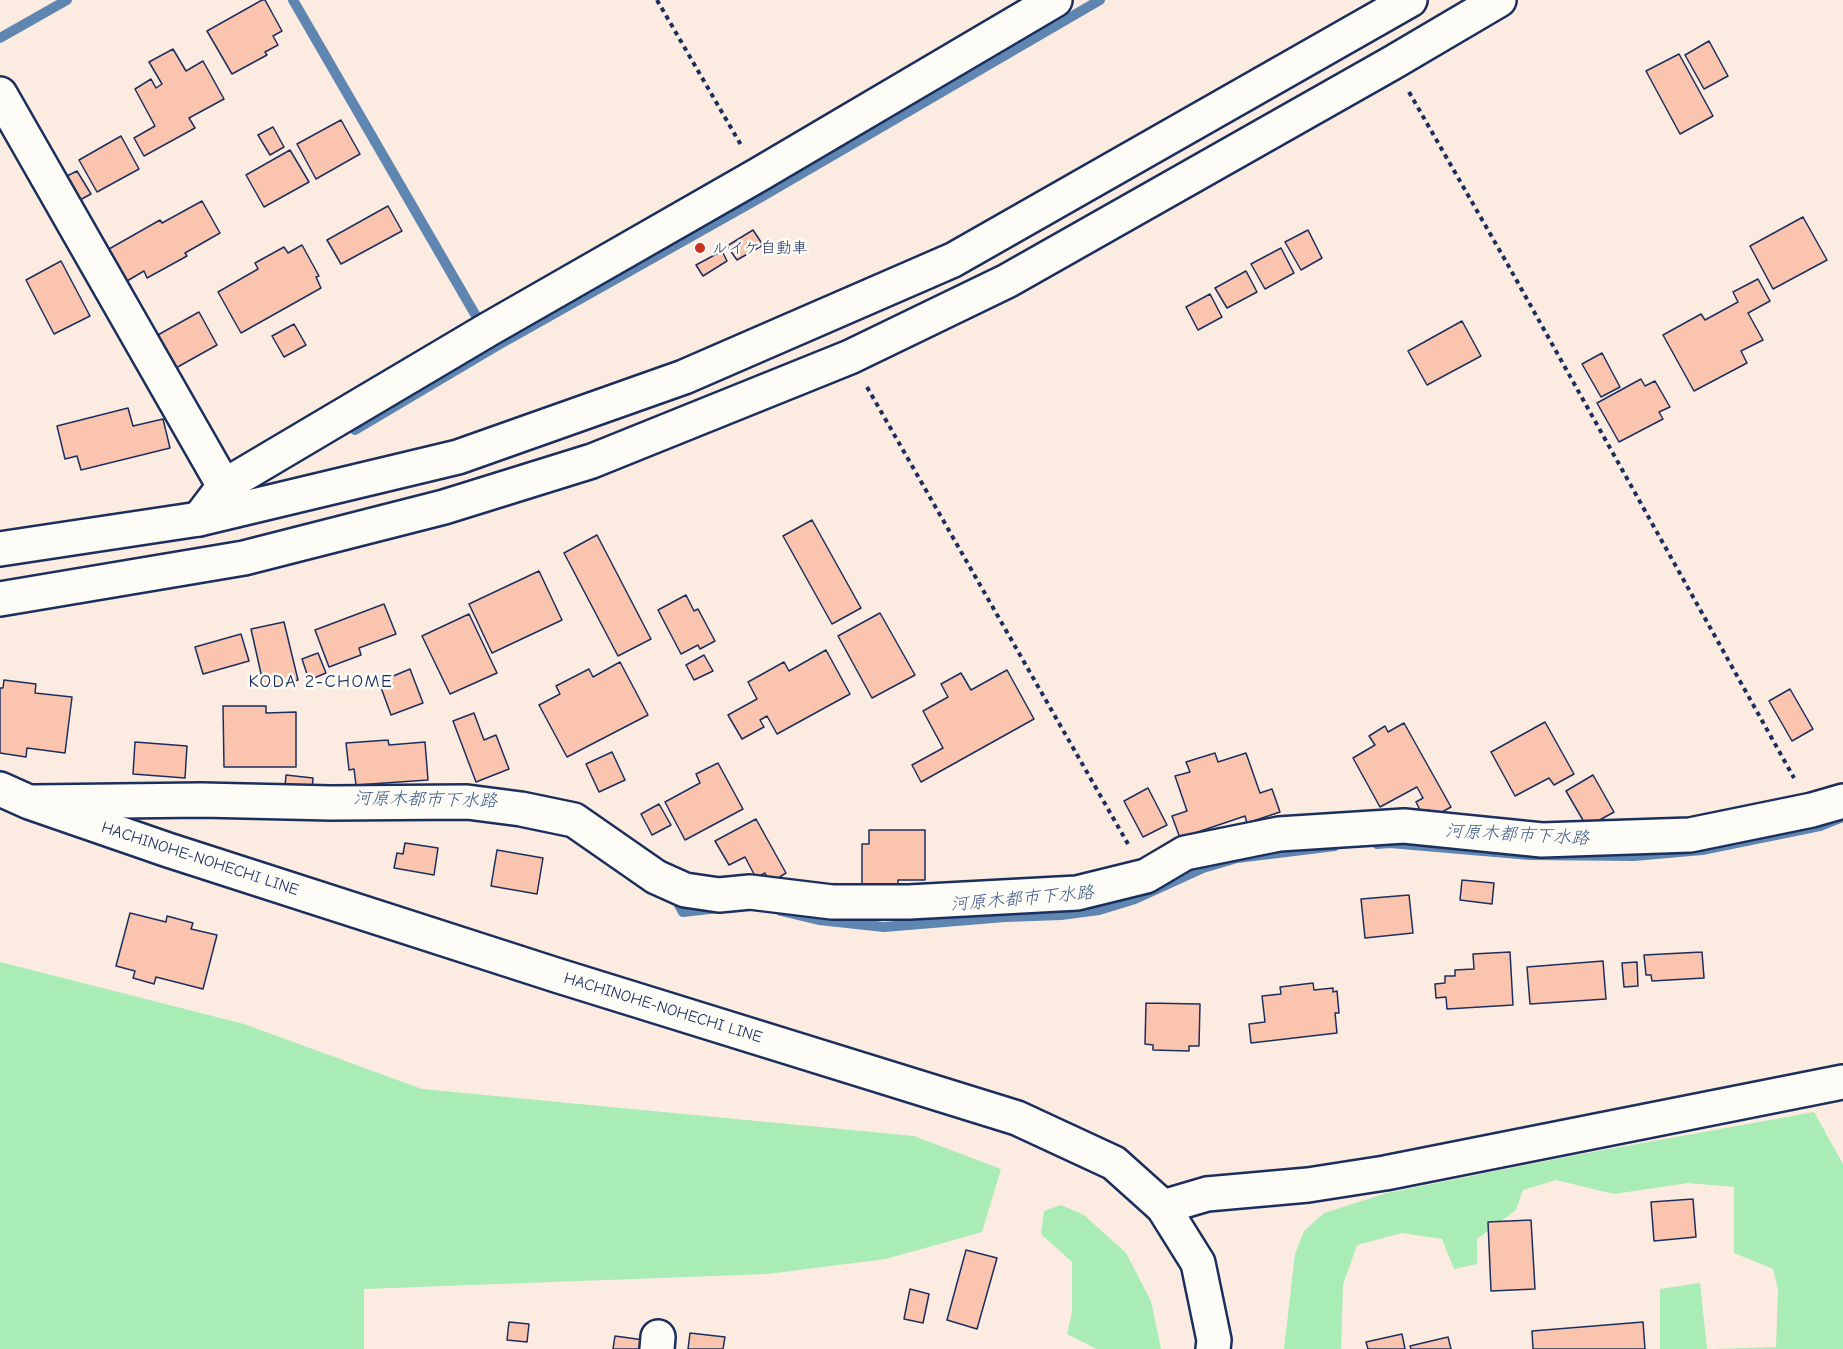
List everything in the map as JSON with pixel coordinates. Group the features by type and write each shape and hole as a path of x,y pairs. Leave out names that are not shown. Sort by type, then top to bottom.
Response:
{"street":[{"path":"199,519 224,486 1055,0"},
{"path":"0,549 199,519 458,457 684,377 953,260 1410,0"},
{"path":"0,599 244,558 444,507 592,460 850,357 1007,281 1499,0"},
{"path":"0,94 224,486"},
{"name":"HACHINOHE-NOHECHI LINE","path":"0,789 30,802 168,850 548,972 1017,1118 1114,1163 1163,1207 1198,1263 1214,1340 1213,1349"},
{"path":"30,802 202,800 331,803 467,802 510,807 574,820 656,877 686,890 719,894 750,892 832,902 909,902 1077,893 1146,876 1185,853 1279,834 1404,826 1542,840 1690,835 1812,810 1843,801"},
{"path":"1163,1207 1207,1194 1308,1185 1385,1173 1843,1082"}],"path":[{"path":"657,0 758,175"},
{"path":"1392,63 1508,265 1812,810"},
{"path":"850,357 1146,876"}],"green space":[{"path":"0,962 244,1024 422,1089 914,1136 1001,1169 982,1232 886,1259 767,1274 364,1289 364,1349 0,1349"},
{"path":"1814,1112 1843,1164 1843,1349 1715,1349 1776,1347 1778,1289 1773,1269 1734,1253 1734,1187 1688,1183 1614,1194 1556,1180 1523,1190 1516,1210 1477,1239 1477,1264 1454,1269 1442,1239 1402,1233 1357,1245 1343,1285 1341,1349 1284,1349 1295,1254 1304,1231 1324,1213 1387,1193 1571,1156"},
{"path":"1061,1205 1084,1215 1126,1253 1151,1301 1161,1349 1097,1349 1067,1334 1072,1312 1072,1262 1041,1234 1044,1211"},
{"path":"1700,1283 1707,1349 1660,1349 1660,1289"}],"building":[{"path":"265,0 282,31 273,36 278,45 265,52 267,55 232,74 207,31"},
{"path":"1709,41 1728,76 1704,89 1685,55"},
{"path":"173,49 186,71 203,61 224,99 189,118 195,128 144,156 134,138 155,126 135,89 151,79 156,88 162,84 149,62"},
{"path":"1679,54 1713,116 1680,134 1646,71"},
{"path":"341,120 360,154 316,179 297,144"},
{"path":"273,127 284,147 270,155 258,135"},
{"path":"121,136 139,169 97,192 79,160"},
{"path":"290,150 309,182 264,207 246,175"},
{"path":"77,171 91,194 78,201 65,177"},
{"path":"202,201 220,233 185,253 187,256 147,278 144,271 127,281 109,249 160,220 162,223"},
{"path":"388,206 402,231 341,264 327,240"},
{"path":"1803,217 1827,260 1773,289 1750,246"},
{"path":"753,230 763,245 737,260 727,246"},
{"path":"1308,230 1322,258 1301,270 1285,242"},
{"path":"302,245 319,276 316,277 321,288 241,333 218,292 258,269 255,263 284,247 288,253"},
{"path":"1281,248 1294,273 1265,289 1251,264"},
{"path":"722,251 727,261 703,276 696,265"},
{"path":"61,261 90,316 54,334 26,280"},
{"path":"1246,271 1257,292 1227,308 1215,288"},
{"path":"1758,279 1770,301 1748,313 1763,340 1741,351 1747,363 1694,391 1663,335 1701,314 1705,320 1738,302 1733,292"},
{"path":"1210,294 1222,317 1198,330 1186,307"},
{"path":"199,312 217,345 174,369 156,336"},
{"path":"1462,321 1481,356 1427,385 1408,351"},
{"path":"294,324 306,345 284,357 272,336"},
{"path":"1602,353 1620,387 1601,397 1582,364"},
{"path":"1641,379 1645,386 1655,381 1670,407 1659,412 1663,419 1619,442 1597,403"},
{"path":"128,408 133,426 163,419 170,448 81,470 77,456 65,459 57,426"},
{"path":"812,520 861,608 832,624 783,536"},
{"path":"597,535 651,639 618,656 564,553"},
{"path":"539,571 562,620 492,653 469,604"},
{"path":"686,595 694,611 698,609 715,641 700,649 698,645 681,654 658,610"},
{"path":"384,604 396,634 359,648 361,655 329,667 315,630"},
{"path":"880,613 915,675 872,698 838,636"},
{"path":"469,614 497,673 450,694 422,636"},
{"path":"284,622 298,680 264,687 251,629"},
{"path":"241,634 249,661 203,674 195,647"},
{"path":"826,650 850,694 777,734 767,716 760,720 764,727 742,739 728,715 757,699 748,682 784,662 789,671"},
{"path":"318,653 326,673 309,680 302,659"},
{"path":"704,655 713,671 694,680 686,665"},
{"path":"620,662 648,715 567,757 539,705 560,694 556,686 589,669 593,677"},
{"path":"410,669 423,703 391,715 379,682"},
{"path":"1007,670 1034,719 921,782 912,765 943,748 923,711 948,697 941,684 961,673 971,690"},
{"path":"4,680 36,684 35,693 72,697 65,753 27,748 26,757 0,753 0,688 3,688"},
{"path":"1790,689 1813,729 1792,741 1769,701"},
{"path":"223,706 266,706 266,713 296,712 296,767 224,767"},
{"path":"474,713 484,740 496,735 509,769 476,782 453,721"},
{"path":"1545,722 1574,774 1554,785 1549,778 1515,796 1491,752"},
{"path":"1404,723 1451,807 1433,817 1429,810 1422,814 1416,802 1423,798 1417,787 1380,807 1353,758 1375,745 1369,736 1385,726 1388,732"},
{"path":"388,740 389,745 425,742 428,780 356,785 354,769 349,770 346,743"},
{"path":"135,742 187,746 185,778 133,774"},
{"path":"612,752 625,780 599,792 586,764"},
{"path":"1215,753 1218,762 1246,753 1260,793 1272,789 1280,812 1247,823 1245,816 1180,838 1172,816 1187,811 1175,776 1190,772 1186,762"},
{"path":"718,763 743,809 685,840 665,802 700,783 696,774"},
{"path":"286,775 313,778 312,790 285,787"},
{"path":"1593,775 1614,812 1587,827 1566,791"},
{"path":"1148,788 1167,825 1143,837 1124,801"},
{"path":"659,804 671,825 652,835 641,814"},
{"path":"756,819 786,873 770,883 765,873 756,878 745,857 729,865 715,841"},
{"path":"869,830 925,830 925,880 898,880 898,886 862,886 862,844 869,844"},
{"path":"405,843 438,848 434,875 394,868 397,853 403,854"},
{"path":"497,850 543,858 537,894 491,886"},
{"path":"1462,880 1494,883 1492,904 1460,900"},
{"path":"1409,895 1413,933 1365,938 1361,899"},
{"path":"130,913 166,922 167,916 193,923 191,929 217,935 203,989 156,977 154,984 133,978 135,971 116,966"},
{"path":"1510,952 1513,1005 1447,1009 1446,997 1436,998 1435,984 1445,983 1445,976 1455,976 1455,970 1474,969 1473,954"},
{"path":"1702,952 1704,978 1652,981 1651,975 1646,975 1644,955"},
{"path":"1603,961 1606,999 1530,1004 1527,967"},
{"path":"1637,962 1638,986 1624,987 1622,963"},
{"path":"1313,983 1314,990 1333,988 1333,992 1337,991 1339,1013 1335,1013 1337,1033 1251,1043 1249,1024 1265,1022 1262,996 1281,994 1280,987"},
{"path":"1146,1003 1200,1004 1199,1046 1189,1046 1189,1051 1153,1050 1153,1045 1145,1044"},
{"path":"1693,1199 1696,1237 1654,1241 1651,1202"},
{"path":"1531,1220 1535,1289 1491,1291 1488,1222"},
{"path":"966,1250 997,1258 977,1329 947,1320"},
{"path":"910,1289 929,1294 923,1323 904,1319"},
{"path":"509,1322 529,1324 527,1342 507,1340"},
{"path":"1643,1322 1645,1349 1533,1349 1532,1331"},
{"path":"690,1333 725,1337 723,1349 688,1349"},
{"path":"1402,1334 1405,1349 1368,1349 1366,1342"},
{"path":"615,1336 644,1340 643,1349 613,1349"},
{"path":"1448,1337 1451,1349 1411,1349 1410,1346"}],"waterway":[{"path":"0,38 67,0"},
{"path":"293,0 483,328"},
{"path":"495,347 758,199 1100,0"},
{"path":"355,430 495,347 493,343"},
{"name":"河原木都市下水路","path":"1377,844 1390,843 1530,855 1634,856 1702,850 1820,826 1843,817"},
{"name":"河原木都市下水路","path":"781,911 819,920 884,927 1061,915 1099,910 1135,899 1203,868 1237,858 1335,846"},
{"name":"河原木都市下水路","path":"670,897 677,901 683,912 718,908"}],"place":[{"name":"ルイケ自動車","path":"700,248"}],"district":[{"name":"KODA 2-CHOME","path":"321,682"}]}
